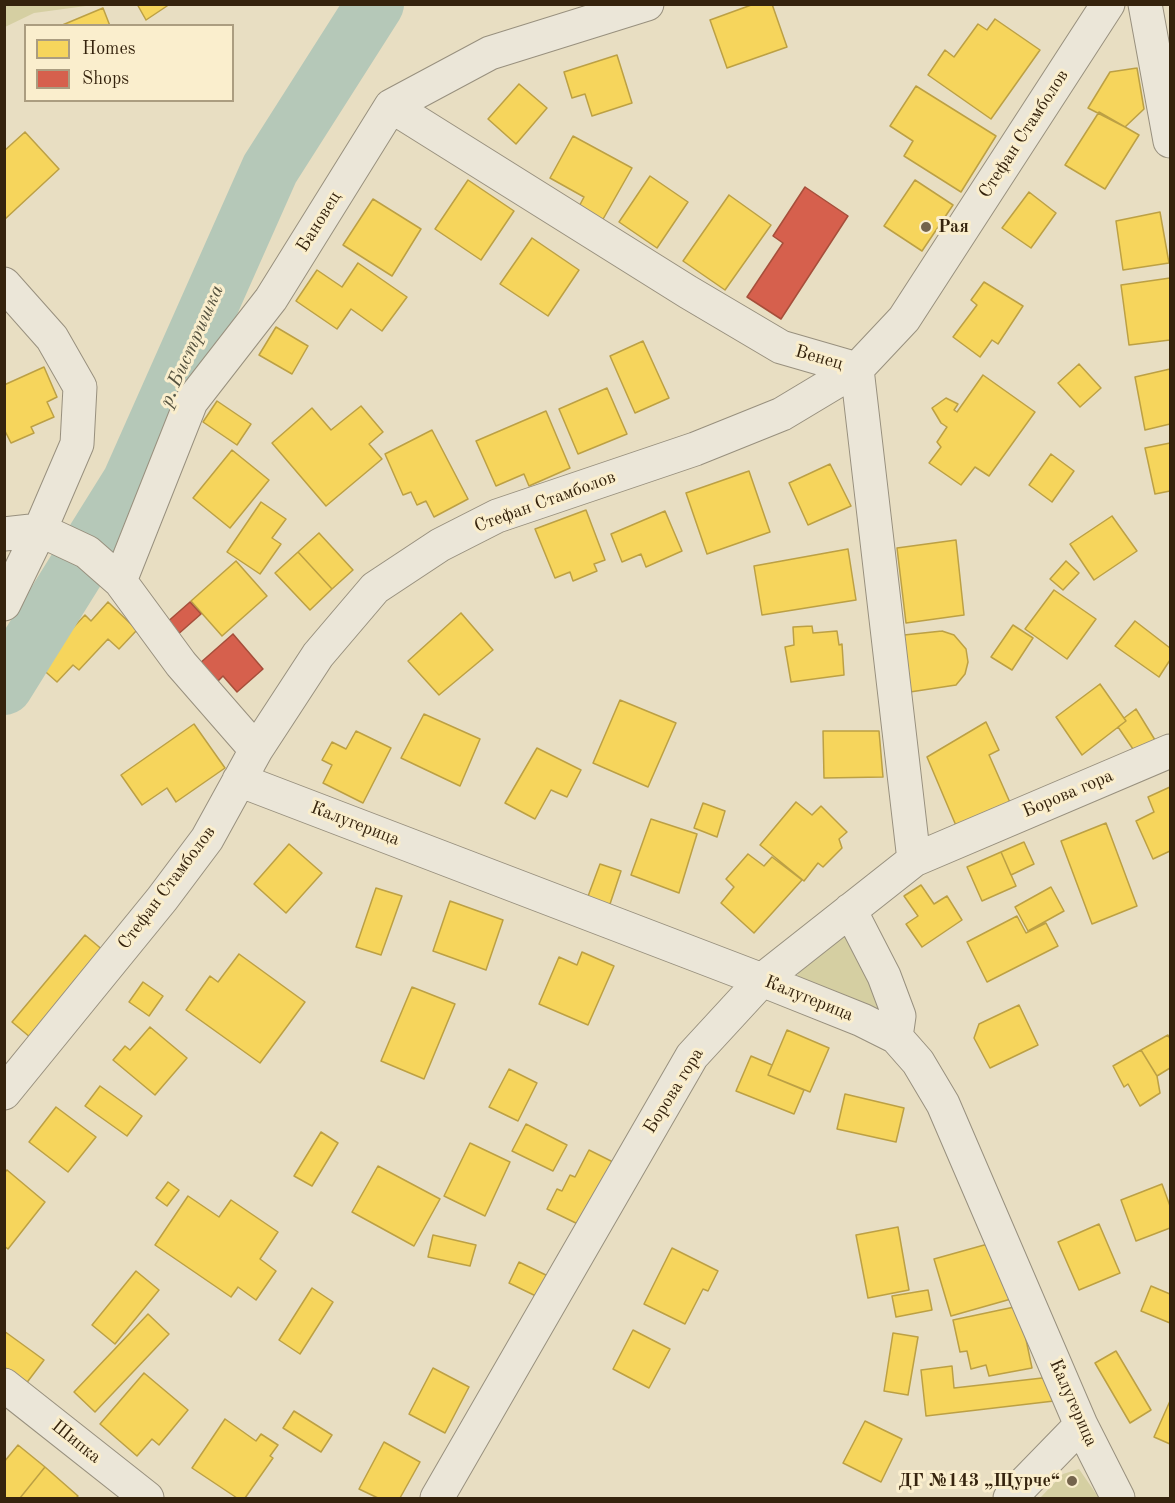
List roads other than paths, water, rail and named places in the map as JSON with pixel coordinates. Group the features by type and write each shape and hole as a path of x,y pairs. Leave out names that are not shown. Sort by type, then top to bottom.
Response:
{"street":[{"path":"391,106 490,53 647,4"},
{"name":"Стефан Стамболов","path":"4,1093 162,900 201,848 256,750 318,656 375,588 440,545 497,516 695,449 782,414 857,369 904,319 1108,4"},
{"path":"1145,4 1170,141"},
{"name":"Венец","path":"391,106 688,292 781,347 857,369 914,860"},
{"name":"Бановец","path":"119,580 191,402 271,300 391,106"},
{"path":"4,284 52,338 80,387 77,444 40,530 4,604"},
{"path":"4,534 40,530 87,552 119,580 181,664 256,750"},
{"name":"Борова гора","path":"437,1498 692,1056 762,980 914,860 1170,751"},
{"name":"Калугерица","path":"239,780 762,980 896,1036 918,1062 943,1104 1081,1425 1118,1498"},
{"path":"850,910 884,976 899,1016 896,1036"},
{"name":"Шипка","path":"4,1385 147,1498"},
{"path":"1010,1498 1081,1425"}],"waterway":[{"name":"р. Бистришка","path":"4,686 131,482 270,169 375,4"}],"place":[{"name":"Рая","path":"926,227"},
{"name":"ДГ №143 „Щурче“","path":"1072,1481"}]}
